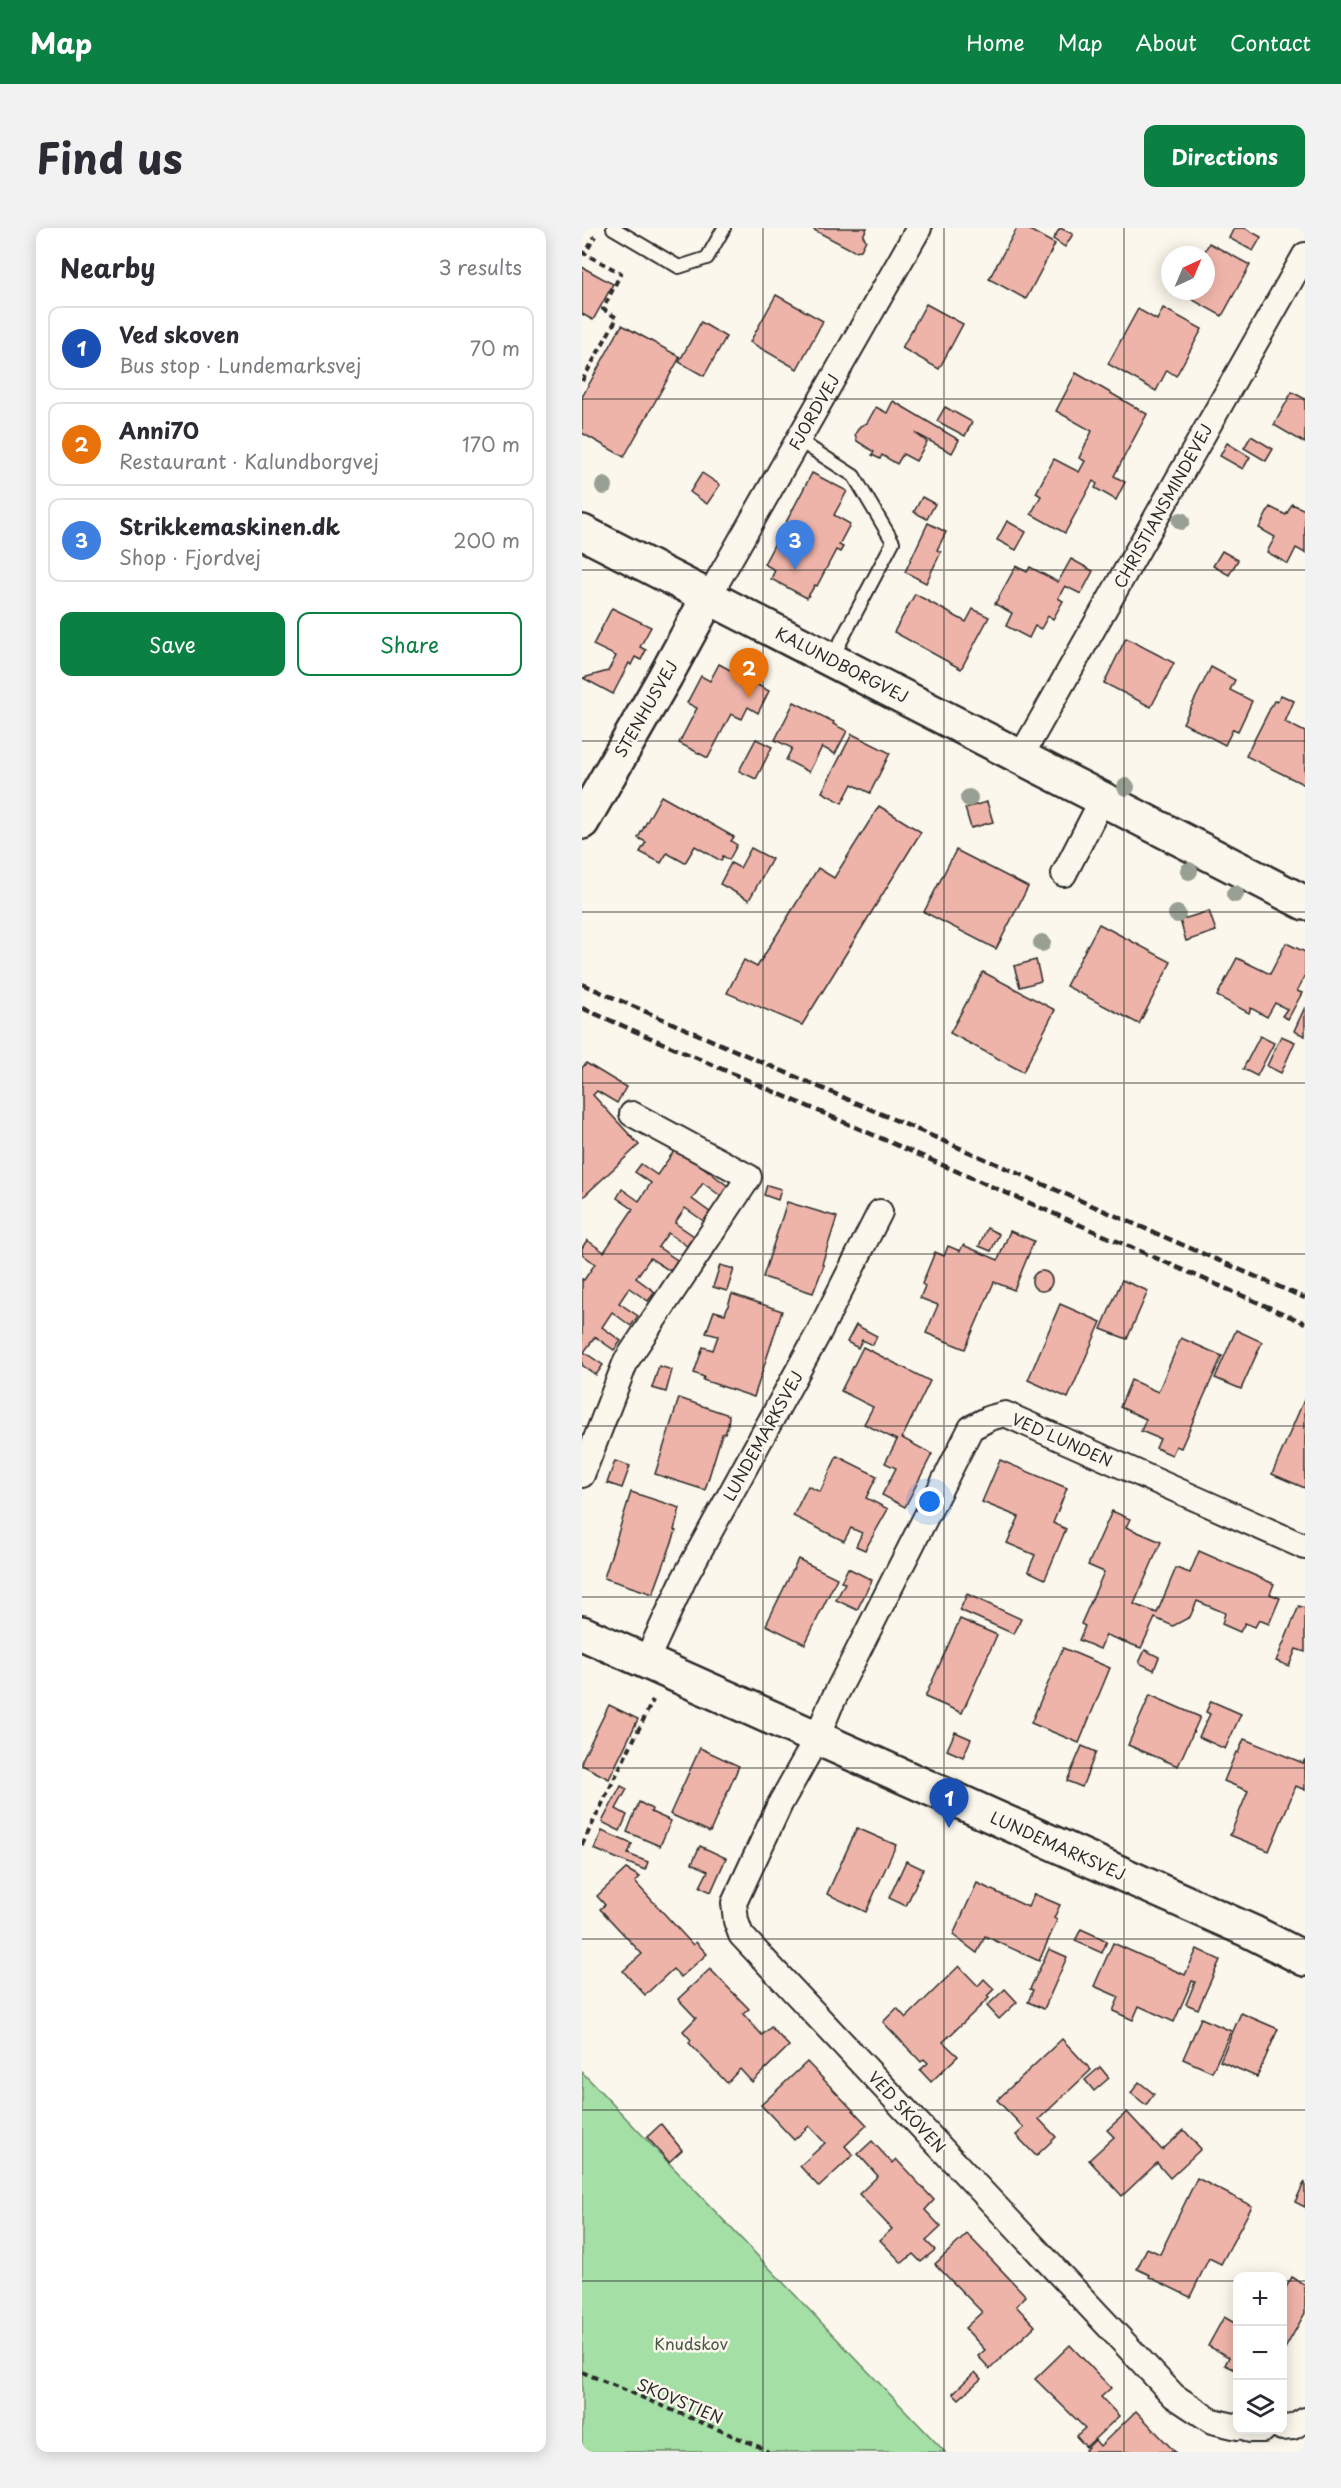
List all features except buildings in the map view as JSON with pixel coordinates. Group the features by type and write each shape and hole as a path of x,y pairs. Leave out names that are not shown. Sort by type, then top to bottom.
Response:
{"street":[{"name":"FJORDVEJ","path":"709,596 919,228"},
{"name":"CHRISTIANSMINDEVEJ","path":"1022,756 1305,255"},
{"name":"KALUNDBORGVEJ","path":"582,531 1305,903"},
{"name":"STENHUSVEJ","path":"582,822 709,596"},
{"path":"1064,874 1103,798"},
{"path":"582,1475 626,1360 749,1177 632,1114"},
{"name":"LUNDEMARKSVEJ","path":"657,1666 684,1579 818,1334 879,1212"},
{"name":"VED LUNDEN","path":"817,1738 830,1706 897,1578 971,1428 990,1418 1005,1414 1305,1547"},
{"name":"LUNDEMARKSVEJ","path":"582,1632 1242,1928 1305,1959"},
{"name":"VED SKOVEN","path":"817,1738 780,1804 734,1902 736,1921 741,1935 1174,2396 1212,2421 1233,2426"},
{"path":"1287,2428 1293,2427 1305,2420"}],"lane":[{"path":"613,228 679,267 707,258 724,228"},
{"path":"798,441 854,476 893,542 831,659"}],"path":[{"path":"582,381 617,318 603,309 621,273 584,253 600,228"},
{"path":"582,365 589,369"},
{"path":"582,1845 657,1666"},
{"name":"SKOVSTIEN","path":"582,2372 768,2452"}],"green space":[{"name":"Knudskov","path":"582,2072 945,2452 582,2452"}],"railway":[{"path":"582,984 1305,1298"},
{"path":"582,1008 1305,1323"}],"place":[{"name":"Strikkemaskinen.dk","path":"795,570"},
{"name":"Anni70","path":"749,698"},
{"name":"Ved skoven","path":"949,1828"}]}
